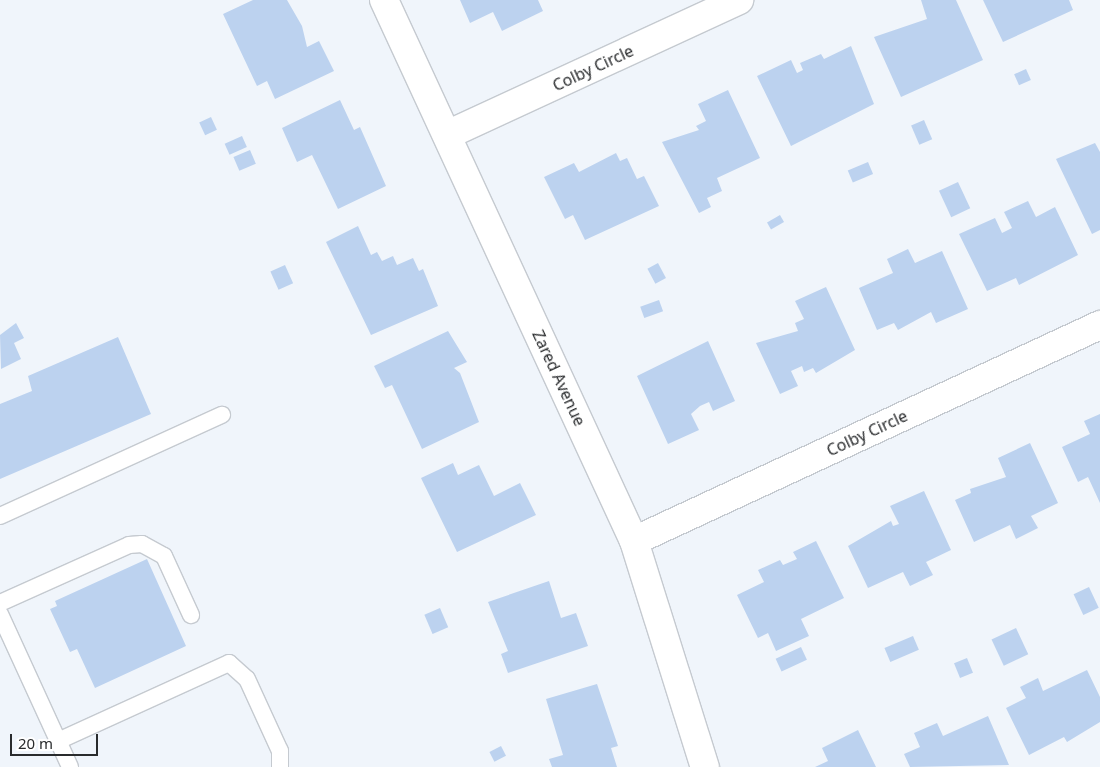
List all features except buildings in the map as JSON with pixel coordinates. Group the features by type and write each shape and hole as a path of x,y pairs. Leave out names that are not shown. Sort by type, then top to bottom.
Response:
{"street":[{"name":"Zared Avenue","path":"384,0 634,541 705,767"},
{"name":"Colby Circle","path":"447,135 739,0"},
{"name":"Colby Circle","path":"634,541 1100,326"}],"lane":[{"path":"0,516 222,415"},
{"path":"0,602 128,545 142,544 164,556 191,615"},
{"path":"0,614 70,767"},
{"path":"58,741 229,663 247,679 280,751 280,767"}]}
